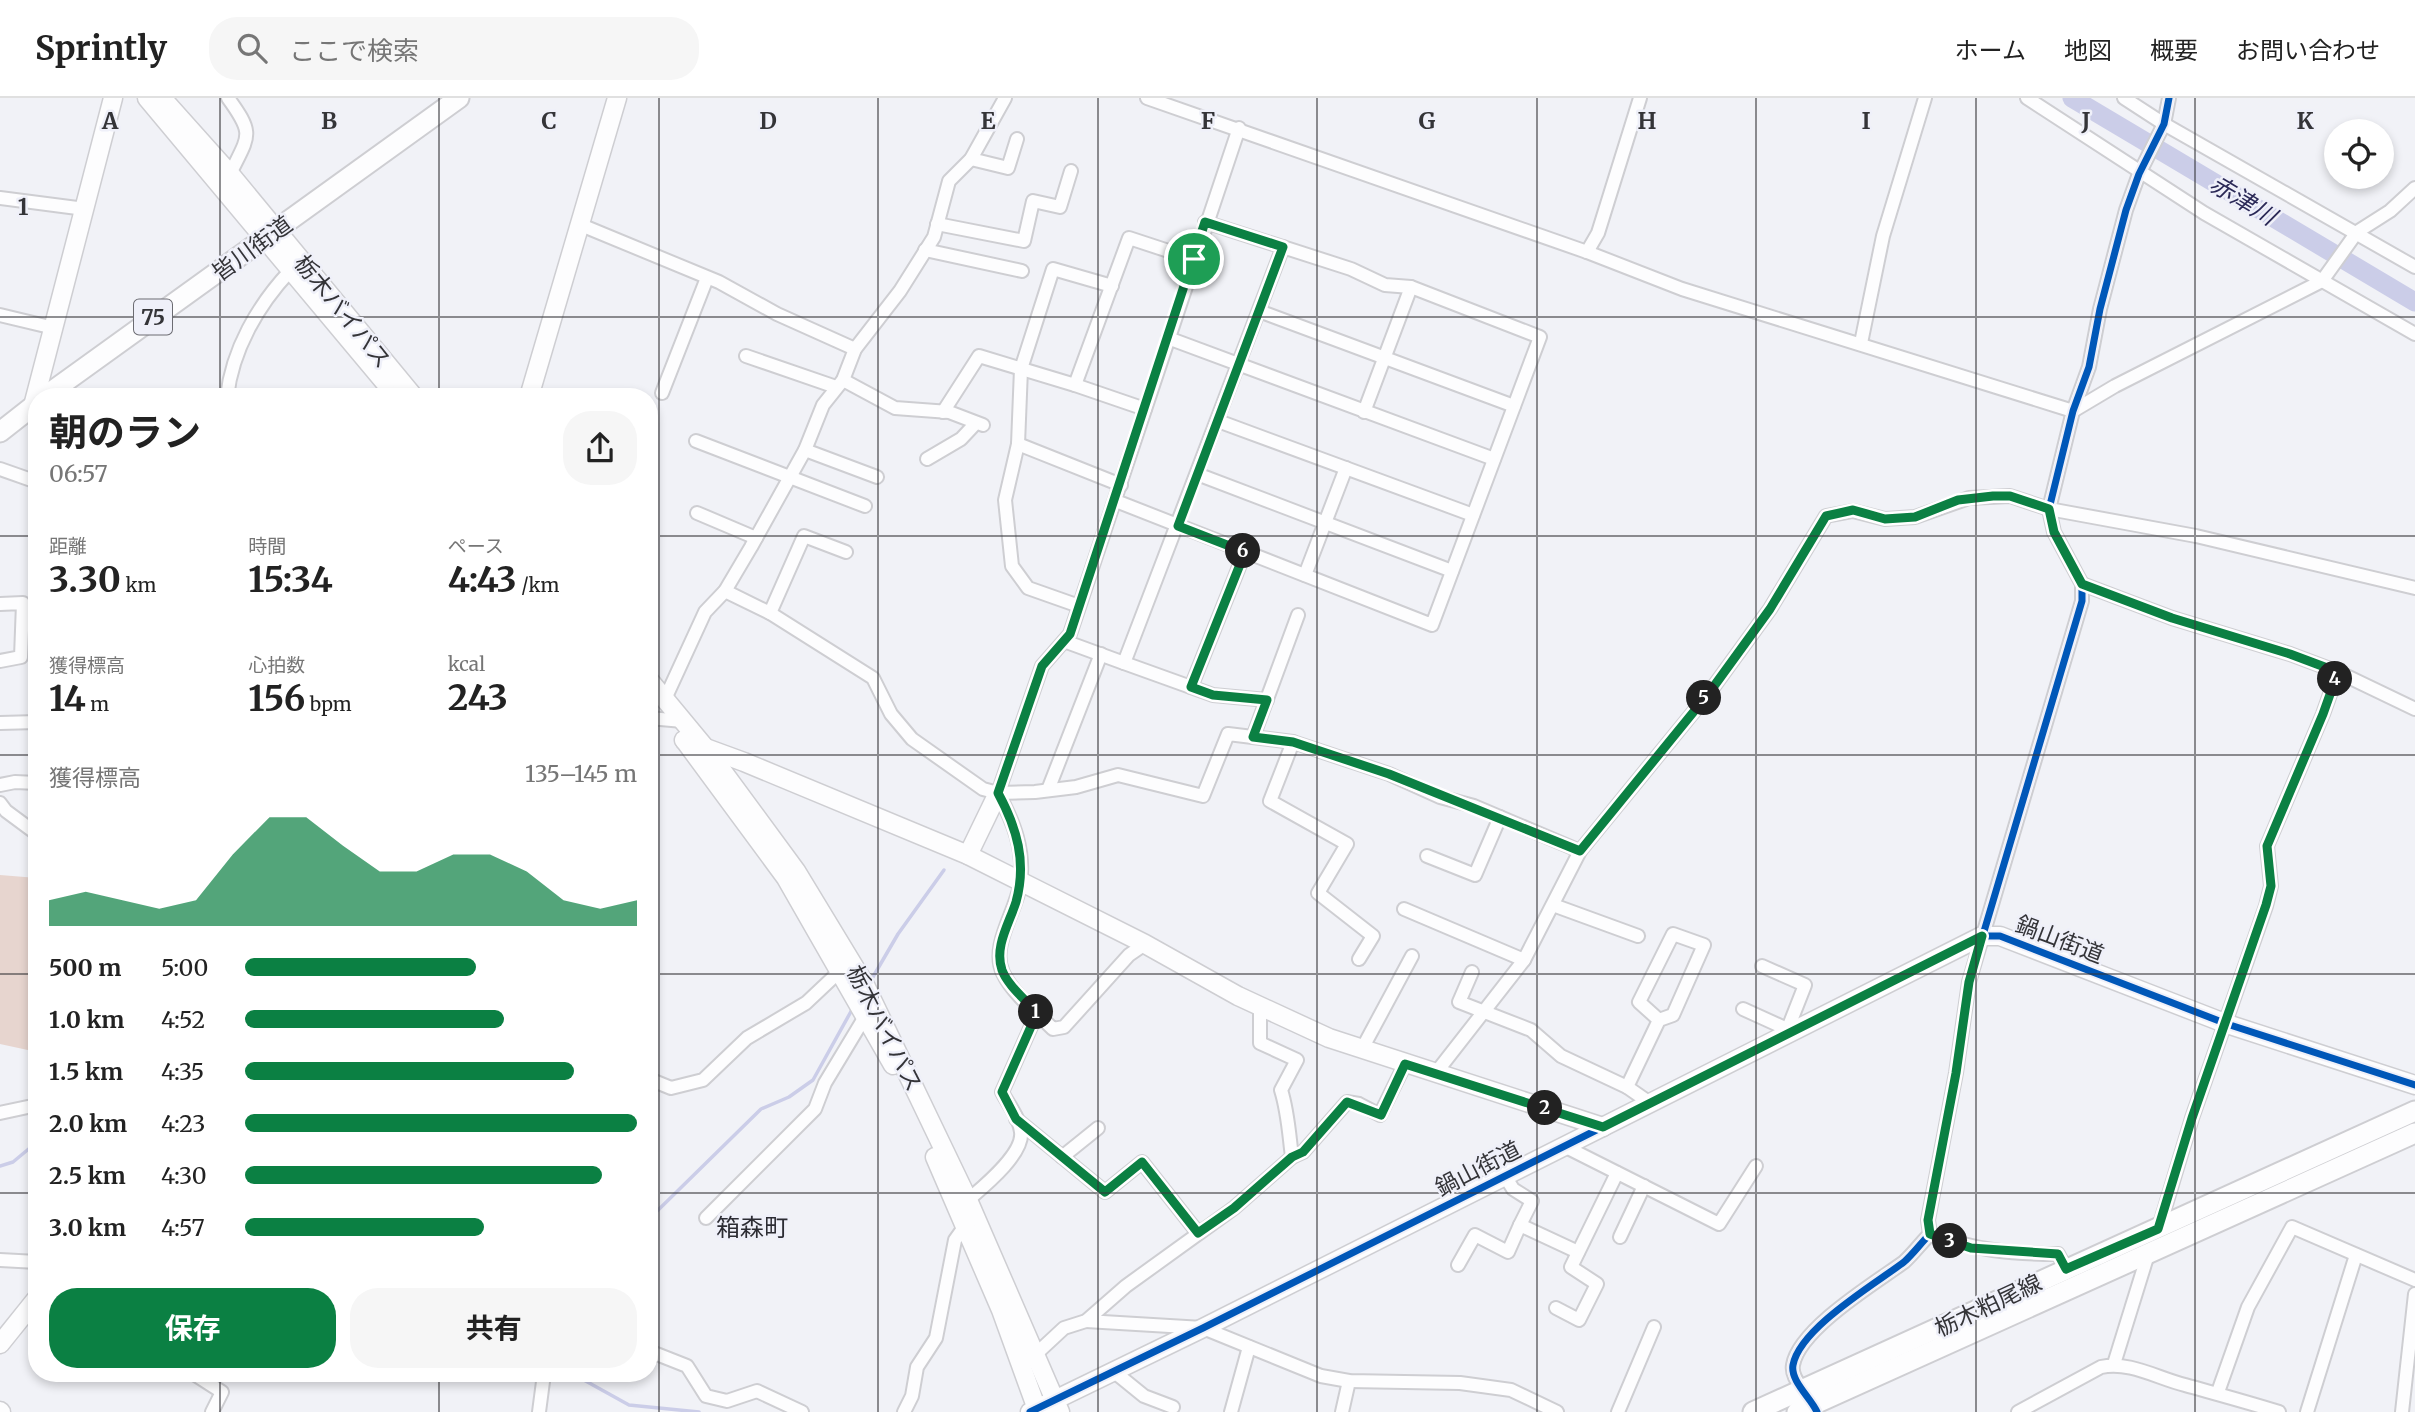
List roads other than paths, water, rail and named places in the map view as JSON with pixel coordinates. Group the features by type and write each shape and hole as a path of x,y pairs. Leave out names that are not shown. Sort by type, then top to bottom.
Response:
{"main road":[{"name":"皆川街道","path":"57,388 459,98"},
{"name":"皆川街道","path":"0,432 28,410"},
{"name":"栃木粕尾線","path":"1808,1405 2066,1269 2415,1111"},
{"name":"栃木粕尾線","path":"1754,1412 1808,1405 2415,1133"}],"street":[{"path":"41,388 113,98"},
{"name":"栃木バイパス","path":"147,98 406,388"},
{"name":"栃木バイパス","path":"162,98 230,174 290,271 389,388"},
{"path":"228,98 245,121 248,137 230,174"},
{"path":"533,388 617,98"},
{"path":"658,696 705,612 726,591 805,450 823,405 840,384 855,349 900,291 925,250 937,224 949,181 971,159 1005,98"},
{"path":"1147,98 1587,252 1682,289 2073,411 2115,386 2324,279 2353,236 2390,211 2415,188"},
{"path":"1587,252 1598,233 1640,98"},
{"path":"1861,343 1883,236 1925,98"},
{"path":"2027,98 2139,174 2415,334"},
{"path":"2124,98 2353,236 2415,267"},
{"path":"1930,1234 1928,1220 1956,1073 1969,982 2082,601 2082,584 2054,532 2049,509 2073,411 2089,367 2100,309 2139,174 2164,124 2169,98"},
{"path":"968,855 998,793 1042,666 1070,634 1205,222 1239,128"},
{"path":"971,159 1008,168 1017,139"},
{"path":"937,224 1024,242 1033,201 1060,207 1071,170"},
{"path":"0,198 85,209"},
{"path":"1115,501 1432,625 1539,337 1411,287 1385,285 1351,269 1205,222"},
{"path":"581,225 707,278 855,349"},
{"path":"1075,385 1129,238 1194,259"},
{"path":"1124,663 1283,247"},
{"path":"925,250 1022,271"},
{"path":"1079,606 1028,588 1012,566 1005,500 1018,444 1021,369 1053,269 1112,286"},
{"path":"228,388 257,312 290,271"},
{"path":"662,393 707,278"},
{"path":"1364,412 1411,287"},
{"path":"1259,310 1514,406"},
{"path":"0,315 54,328"},
{"path":"1168,338 1494,459"},
{"path":"746,356 840,384 895,408 943,412 980,424 927,459"},
{"path":"943,412 979,356 1145,409"},
{"path":"1217,421 1473,515"},
{"path":"696,442 865,506"},
{"path":"1018,444 1121,485"},
{"path":"805,450 877,477"},
{"path":"1305,575 1346,468"},
{"path":"0,469 28,479"},
{"path":"1197,474 1452,571"},
{"path":"1435,1074 1524,960 1580,851 1709,693 1770,609 1826,516 1853,510 1885,519 1915,517 1958,500 2010,496 2049,509 2196,536 2415,588"},
{"path":"697,513 755,538"},
{"path":"770,613 804,536 846,552"},
{"path":"1191,687 1245,552"},
{"path":"2082,584 2172,618 2290,654 2338,672 2415,709"},
{"path":"726,591 770,613 873,678 891,714 912,739 983,789 998,793 1048,790 1076,787 1118,775 1203,796 1228,734 1293,742 1389,774 1440,797 1500,817 1580,851"},
{"path":"0,604 23,603 21,657 0,661"},
{"path":"1253,737 1298,615"},
{"path":"1064,641 1213,695 1267,700"},
{"path":"1048,790 1101,654"},
{"path":"2115,1364 2192,1118 2227,1024 2271,886 2267,846 2338,672"},
{"name":"栃木バイパス","path":"658,699 675,720 707,750 796,871 846,951 902,1056 1058,1406"},
{"path":"658,719 675,720"},
{"name":"栃木バイパス","path":"675,720 684,740 786,878 841,970 898,1074 1001,1310 1035,1411"},
{"path":"0,723 28,722"},
{"path":"684,740 744,762 968,855 1145,944 1260,1006 1329,1038 1603,1127"},
{"path":"1293,742 1270,801 1347,844 1318,893 1373,936 1359,959"},
{"path":"0,785 28,783"},
{"path":"998,793 1018,833 1020,883 1001,943 1001,966 1013,987 1037,1013 1053,1029 1064,1027 1129,955 1145,944"},
{"path":"0,803 6,811 28,827"},
{"path":"1427,856 1475,875 1500,817"},
{"path":"1553,905 1639,936"},
{"path":"1404,909 1524,960"},
{"path":"1627,1087 1659,1020 1673,1015 1704,946 1673,934 1639,1002 1659,1020"},
{"name":"鍋山街道","path":"1035,1411 1058,1406 1112,1370 1203,1328 1982,936 2000,936 2227,1024 2415,1085"},
{"path":"1362,1049 1412,956"},
{"path":"1743,1009 1786,1033 1805,985 1762,966"},
{"path":"658,1083 671,1088 703,1080 747,1038 806,1003 841,970"},
{"path":"1472,972 1459,1002 1531,1030 1561,1056 1627,1087 1650,1104"},
{"path":"1260,1006 1260,1043 1297,1059 1281,1090 1289,1114 1287,1127 1292,1157"},
{"path":"968,1200 1016,1150 1021,1130 1002,1092 1037,1013"},
{"path":"706,1218 815,1109 825,1083 866,1014"},
{"path":"1086,1321 1126,1286 1234,1208 1292,1157 1303,1152 1347,1102 1381,1115 1405,1064"},
{"path":"0,1113 28,1107"},
{"path":"1016,1119 1105,1192 1142,1162 1198,1233"},
{"path":"1062,1157 1098,1128"},
{"path":"1564,1146 1719,1224 1756,1166"},
{"path":"1556,1308 1579,1320 1597,1284 1571,1267 1617,1173"},
{"path":"1458,1265 1475,1235 1507,1252 1532,1201 1513,1189 1505,1176"},
{"path":"1620,1237 1644,1186"},
{"path":"1520,1225 1578,1252"},
{"path":"905,1412 912,1396 917,1367 936,1338 955,1240 964,1226"},
{"path":"2218,1392 2248,1307 2292,1227 2415,1280"},
{"path":"1930,1234 1971,1248 2058,1254 2066,1269"},
{"path":"1808,1405 1794,1377 1793,1365 1801,1347 1821,1326 1905,1261 1930,1234"},
{"path":"2307,1412 2356,1255"},
{"path":"0,1260 28,1262"},
{"path":"2402,1412 2415,1294"},
{"path":"0,1344 28,1309"},
{"path":"1036,1354 1064,1328 1086,1321 1203,1328 1321,1376 1349,1381 1460,1383 1511,1390 1557,1412"},
{"path":"1618,1412 1654,1327"},
{"path":"1231,1412 1249,1347"},
{"path":"658,1355 687,1366 706,1396 727,1401 757,1391 802,1412"},
{"path":"2018,1412 2038,1408 2101,1367 2115,1364 2218,1392 2278,1412"},
{"path":"1112,1370 1144,1396 1173,1407"},
{"path":"1342,1412 1349,1381"},
{"path":"206,1382 222,1392 212,1412"},
{"path":"540,1412 543,1382"}],"waterway":[{"name":"赤津川","path":"2072,98 2415,302"},
{"path":"870,982 898,934 944,870"},
{"path":"658,1210 761,1109 789,1097 813,1080 854,1006"},
{"path":"0,1166 13,1162 28,1150"},
{"path":"587,1382 629,1405 699,1412"}],"district":[{"name":"箱森町","path":"752,1227"}]}
